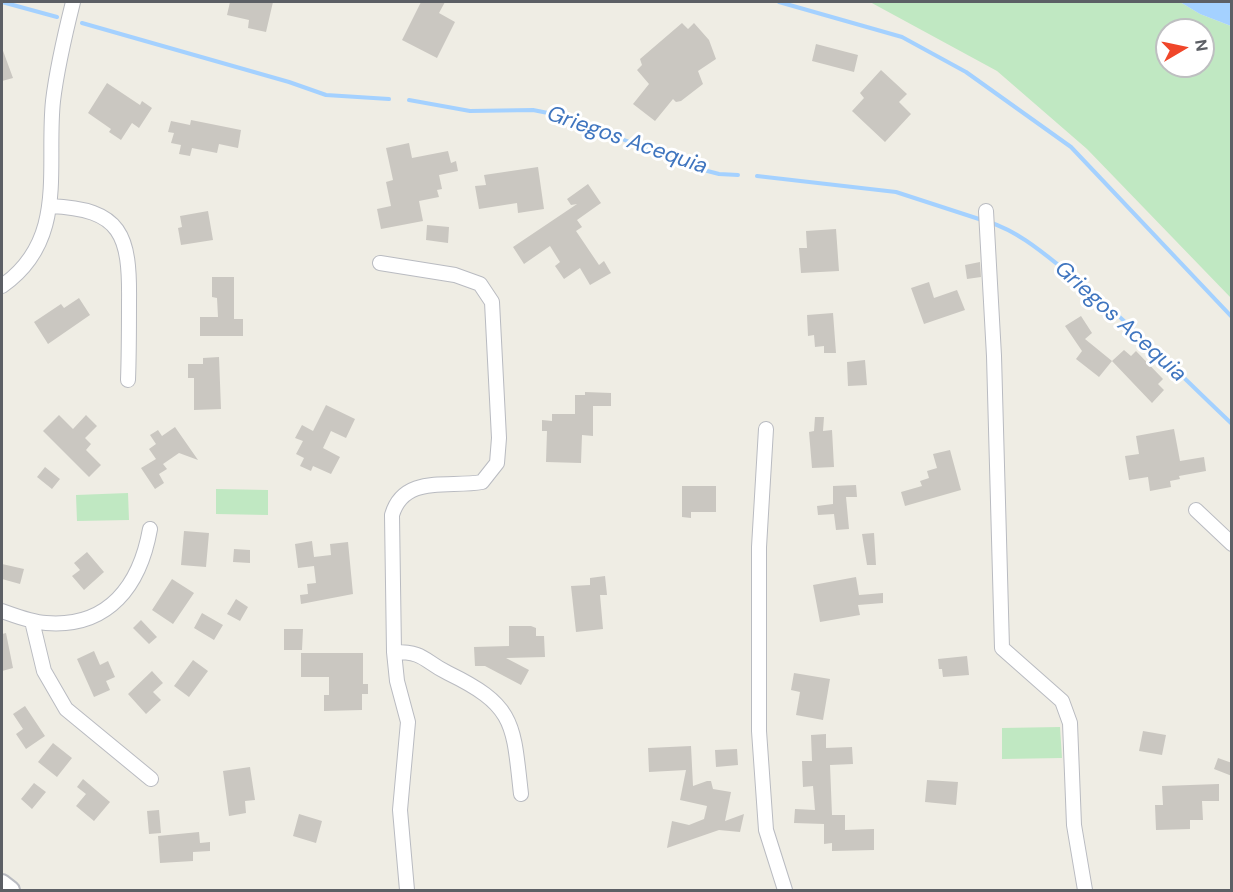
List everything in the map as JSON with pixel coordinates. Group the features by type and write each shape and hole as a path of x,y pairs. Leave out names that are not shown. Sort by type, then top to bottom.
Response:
{"street":[{"path":"2,286 16,275 35,250 47,222 50,206 53,99 73,2"},
{"path":"50,206 83,208 94,212 110,222 125,245 129,269 128,380"},
{"path":"986,213 1002,648 1062,701 1070,723 1074,825 1085,891"},
{"path":"381,263 455,275 480,284 492,302 499,438 497,463 482,482 459,486 418,486 403,495 396,505 392,524 394,652 397,681 408,722 400,810 407,891"},
{"path":"766,429 759,547 759,731 766,830 785,891"},
{"path":"1196,510 1232,544"},
{"path":"2,611 32,621 72,622 98,613 123,594 140,569 150,529"},
{"path":"32,621 44,671 66,709 151,779"},
{"path":"394,652 420,654 438,667 475,685 497,705 509,721 514,739 521,794"},
{"path":"2,883 11,891"}],"green space":[{"path":"870,2 1180,2 1210,18 1155,18 1155,78 1215,78 1215,20 1231,26 1231,298 1087,149 997,71"},
{"path":"216,489 268,490 268,515 216,514"},
{"path":"128,493 129,520 77,521 76,495"},
{"path":"1060,727 1062,758 1002,759 1002,728"}],"water":[{"path":"1180,2 1231,2 1231,26 1215,18 1200,14"}],"building":[{"path":"230,2 273,2 266,32 248,28 249,20 227,15"},
{"path":"421,2 445,2 439,13 455,22 437,58 402,40"},
{"path":"682,23 688,29 694,23 709,40 716,59 698,71 703,84 681,101 676,102 673,99 655,121 633,104 649,84 637,70 642,65 640,59"},
{"path":"816,44 858,55 854,72 812,61"},
{"path":"2,48 13,78 2,81"},
{"path":"881,70 907,94 899,102 911,114 885,142 852,111 864,98 860,93"},
{"path":"107,83 140,105 142,101 152,108 139,128 132,123 121,140 109,132 111,129 88,113"},
{"path":"191,120 241,130 238,148 219,144 217,153 192,148 190,156 179,154 181,145 171,143 174,133 168,132 171,121 190,125"},
{"path":"409,143 412,158 448,151 451,163 456,161 458,171 439,175 442,189 437,190 439,197 419,201 423,221 381,229 377,209 391,206 386,182 393,180 386,148"},
{"path":"538,167 544,209 518,213 517,203 479,209 475,186 486,185 484,175"},
{"path":"588,184 601,203 577,220 582,227 576,231 599,265 604,261 611,273 590,285 580,268 564,279 555,266 560,262 550,246 524,264 513,247 577,204 571,205 567,199"},
{"path":"208,211 213,240 181,245 178,228 182,227 180,216"},
{"path":"427,225 449,227 448,243 426,240"},
{"path":"836,229 839,271 801,273 799,248 807,248 806,231"},
{"path":"980,262 981,277 967,279 965,265"},
{"path":"212,277 234,277 234,319 243,319 243,336 200,336 200,317 218,317 217,298 212,297"},
{"path":"929,282 934,298 957,290 965,310 924,324 911,288"},
{"path":"79,298 90,315 48,344 34,322 61,304 64,308"},
{"path":"833,313 836,353 824,353 824,346 815,347 814,335 808,336 807,315"},
{"path":"1081,316 1092,333 1085,339 1112,361 1099,377 1076,359 1082,351 1065,326"},
{"path":"1124,350 1131,356 1136,351 1163,379 1158,384 1164,390 1152,403 1112,361"},
{"path":"219,357 221,409 194,410 194,378 188,378 188,364 203,364 203,358"},
{"path":"865,360 867,385 848,386 847,362"},
{"path":"585,392 611,393 611,406 593,406 593,436 582,435 581,463 546,462 547,431 542,431 542,420 552,421 552,414 575,414 575,395 585,395"},
{"path":"326,405 355,419 346,438 331,431 323,448 340,457 331,474 313,466 311,471 300,466 304,458 296,454 303,441 295,438 302,425 313,431"},
{"path":"59,415 73,429 86,415 97,426 85,438 91,444 86,450 101,465 89,477 43,431"},
{"path":"815,417 824,417 823,431 832,430 834,467 812,468 809,432 814,431"},
{"path":"175,427 198,460 179,453 163,464 167,469 159,474 164,483 155,489 141,468 156,459 149,449 156,444 150,435 158,430 162,436"},
{"path":"1174,429 1180,461 1204,457 1206,471 1179,476 1180,479 1170,481 1171,487 1150,491 1148,477 1129,480 1125,456 1139,454 1136,436"},
{"path":"950,450 961,490 905,506 901,492 922,486 920,481 929,478 927,471 937,468 933,454"},
{"path":"45,467 60,479 52,489 37,477"},
{"path":"856,485 857,497 846,497 849,529 836,530 834,514 818,515 817,506 833,504 833,486"},
{"path":"682,486 716,486 716,512 691,512 691,518 682,517"},
{"path":"184,531 209,533 206,567 181,565"},
{"path":"874,533 876,565 867,565 862,534"},
{"path":"312,541 314,557 331,555 330,544 348,542 353,594 301,604 300,595 308,594 307,584 316,583 314,566 298,568 295,544"},
{"path":"234,549 250,550 250,563 233,562"},
{"path":"87,552 104,572 84,590 72,576 80,570 74,563"},
{"path":"2,564 24,569 20,584 2,579"},
{"path":"605,576 607,595 600,595 603,629 576,632 571,586 590,585 590,578"},
{"path":"856,577 859,595 883,593 883,603 858,605 860,615 820,622 813,585"},
{"path":"172,579 194,593 173,624 152,610"},
{"path":"236,599 248,607 240,621 227,614"},
{"path":"202,613 223,625 214,640 194,628"},
{"path":"141,620 157,637 149,644 133,628"},
{"path":"509,626 531,626 536,628 536,636 544,636 545,657 506,658 529,670 521,685 485,666 475,666 474,647 509,646"},
{"path":"284,629 303,629 302,650 284,650"},
{"path":"6,633 13,668 2,671 2,634"},
{"path":"94,651 100,665 108,661 115,677 106,681 110,690 94,697 77,659"},
{"path":"301,653 363,653 363,684 368,684 368,694 362,694 362,710 324,711 324,695 329,695 329,677 301,677"},
{"path":"967,656 969,675 943,677 938,659"},
{"path":"193,660 208,671 189,697 174,686"},
{"path":"152,671 163,683 153,692 161,700 146,714 128,694"},
{"path":"794,673 830,679 823,720 796,715 800,692 791,690"},
{"path":"25,706 45,736 26,749 16,734 23,729 13,714"},
{"path":"1143,731 1166,735 1162,755 1139,751"},
{"path":"826,734 826,748 852,747 853,764 830,765 832,815 845,815 845,830 874,829 874,850 832,851 832,843 824,844 824,824 794,823 795,809 815,810 813,786 803,787 802,761 812,761 811,735"},
{"path":"53,743 72,758 57,777 38,762"},
{"path":"691,746 693,786 711,781 713,789 731,792 725,821 744,814 740,832 719,830 667,848 672,821 689,825 704,819 707,806 680,800 686,770 649,772 648,748"},
{"path":"737,749 738,765 716,767 715,750"},
{"path":"1218,758 1232,763 1232,776 1214,769"},
{"path":"250,767 255,800 245,801 246,813 229,816 223,771"},
{"path":"83,779 110,802 94,821 76,806 86,794 77,787"},
{"path":"927,780 958,782 956,805 925,802"},
{"path":"34,783 46,792 32,809 21,799"},
{"path":"1219,784 1219,801 1202,801 1203,820 1190,820 1190,829 1156,830 1155,805 1163,805 1162,786"},
{"path":"159,810 161,833 149,834 147,811"},
{"path":"299,814 322,821 316,843 293,836"},
{"path":"199,832 200,843 210,842 210,851 193,852 193,861 160,863 158,836"}],"waterway":[{"name":"Griegos Acequia","path":"2,2 57,17"},
{"path":"779,2 902,37 966,72 1071,147 1232,317"},
{"name":"Griegos Acequia","path":"82,23 289,82 326,95 389,99"},
{"name":"Griegos Acequia","path":"409,100 470,111 533,110 563,116 696,168 719,174 738,175"},
{"name":"Griegos Acequia","path":"757,176 896,192 982,220"},
{"name":"Griegos Acequia","path":"989,222 1030,243 1088,289 1232,424"}]}
